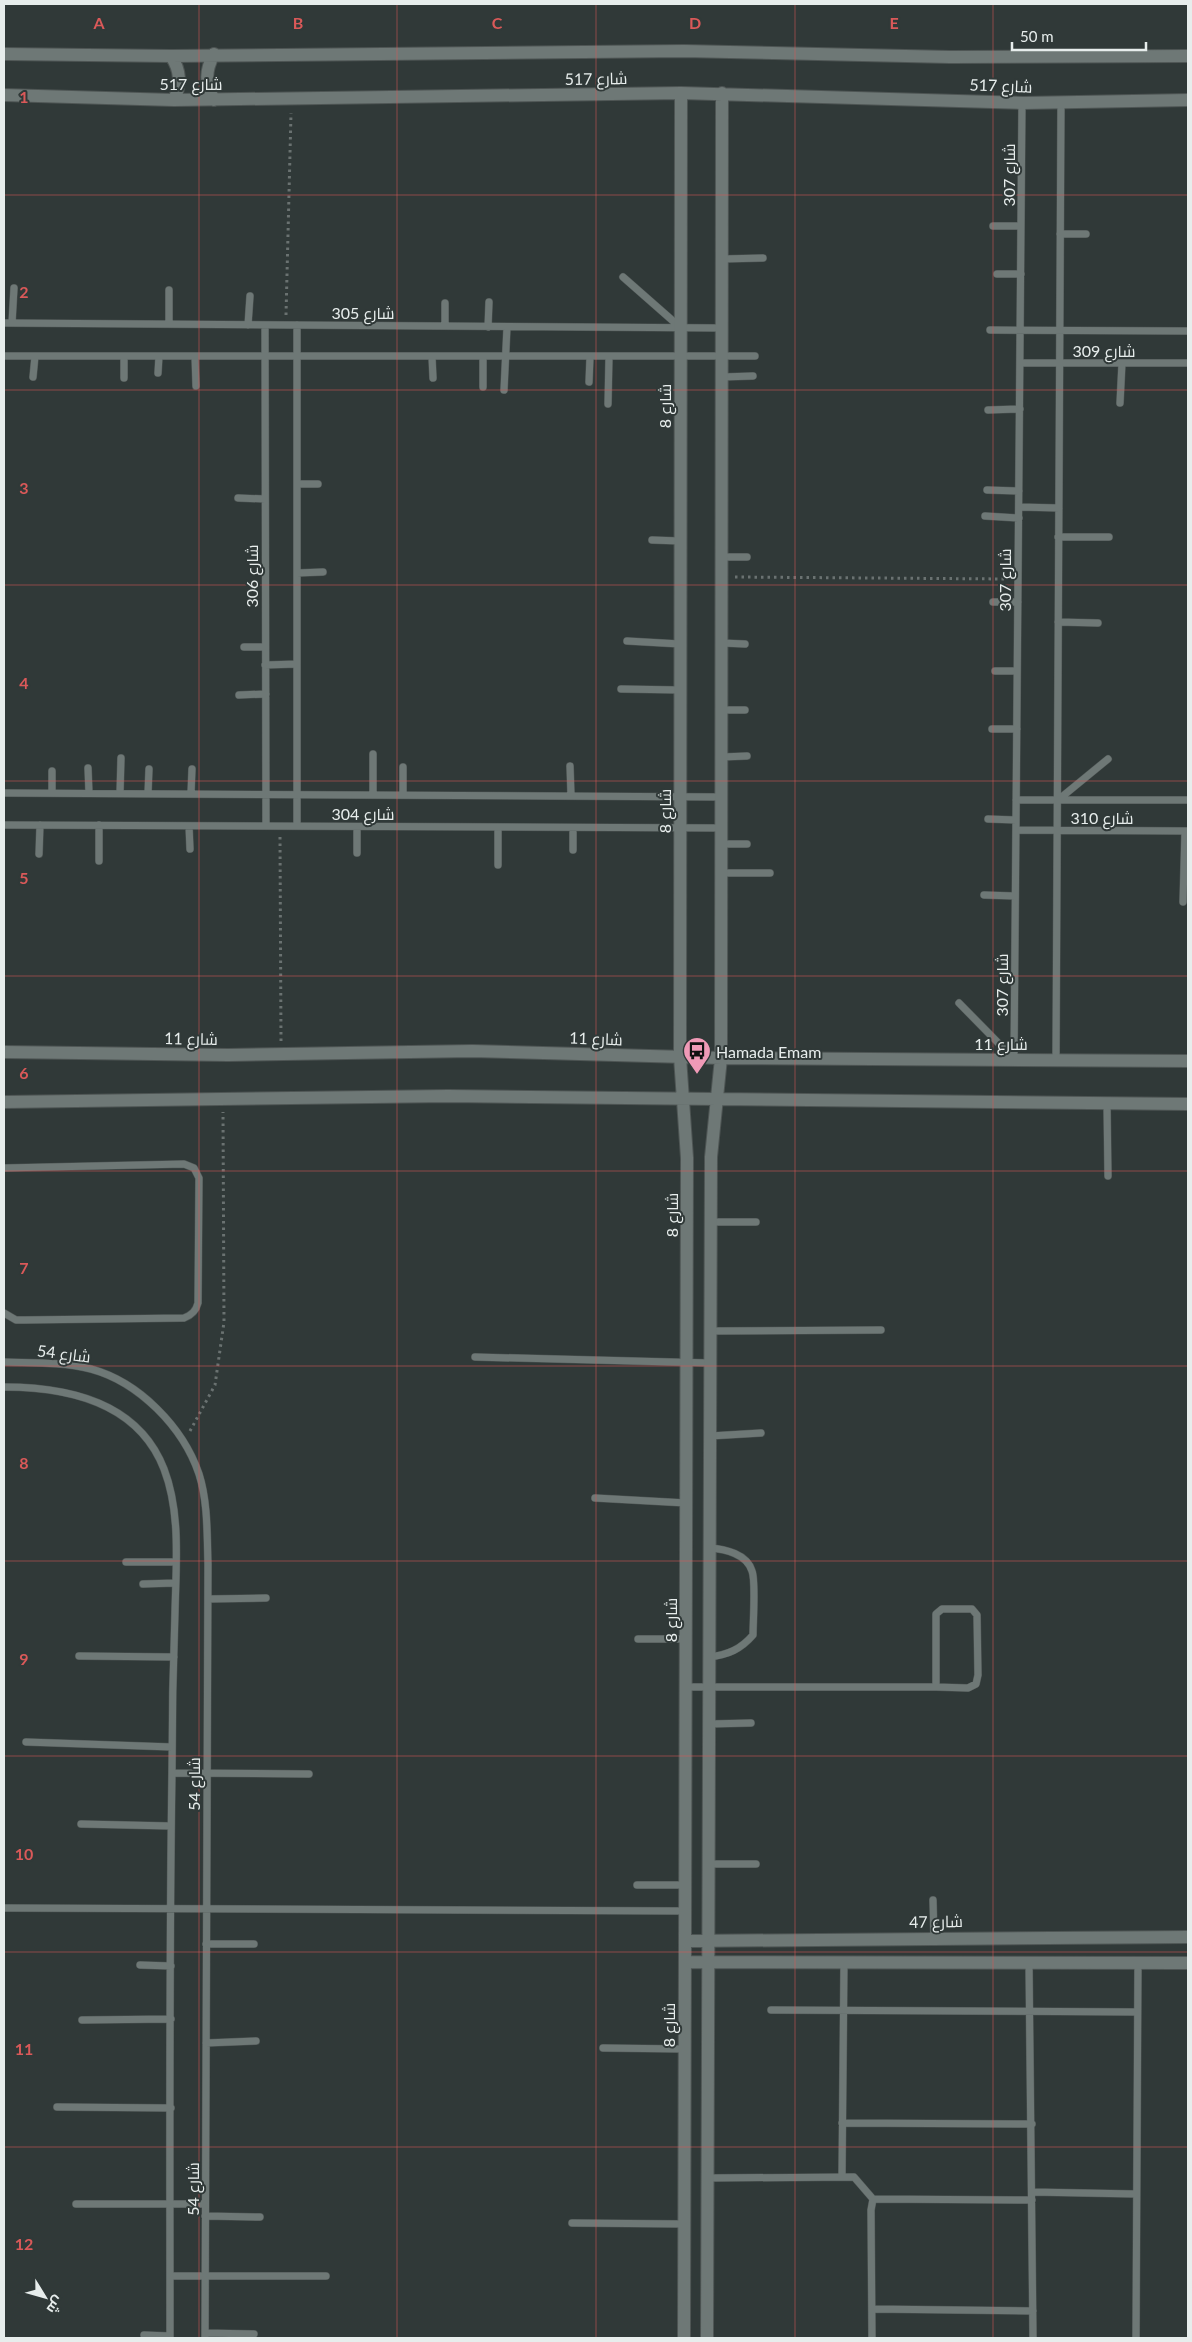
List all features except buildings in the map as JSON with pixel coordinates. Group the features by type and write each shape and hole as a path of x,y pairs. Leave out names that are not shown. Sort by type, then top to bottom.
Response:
{"street":[{"name":"شارع 517","path":"4,54 171,56 214,54 684,51 950,57 1188,56"},
{"path":"214,54 208,65 206,77 208,89 214,100"},
{"path":"171,56 178,66 180,78 179,90 174,100"},
{"name":"شارع 517","path":"4,95 214,100 681,92 1061,103 1188,100"},
{"name":"شارع 8","path":"681,92 680,1057 681,1099 687,1158 684,2338"},
{"path":"707,2338 711,1157 721,1058 722,93"},
{"name":"شارع 11","path":"4,1052 228,1056 472,1051 721,1058 1188,1060"},
{"path":"4,1102 448,1096 1188,1104"},
{"name":"شارع 47","path":"685,1940 1188,1937"},
{"path":"685,1962 1188,1963"}],"lane":[{"name":"شارع 307","path":"1014,1059 1022,102"},
{"path":"1056,1059 1061,103"},
{"path":"993,226 1021,226"},
{"path":"1060,234 1086,234"},
{"path":"722,259 763,258"},
{"path":"997,274 1021,274"},
{"path":"624,277 681,328"},
{"path":"12,323 14,288"},
{"path":"169,290 169,324"},
{"path":"248,325 250,296"},
{"path":"488,327 489,302"},
{"path":"445,326 446,303"},
{"name":"شارع 305","path":"4,323 722,328"},
{"name":"شارع 306","path":"265,325 266,826"},
{"path":"297,325 297,826"},
{"path":"504,390 507,327"},
{"name":"شارع 309","path":"990,330 1188,331"},
{"path":"4,356 722,358 755,356"},
{"path":"33,377 35,356"},
{"path":"124,356 124,378"},
{"path":"158,373 159,356"},
{"path":"195,356 196,386"},
{"path":"432,357 433,378"},
{"path":"483,357 483,387"},
{"path":"589,382 590,357"},
{"path":"608,404 609,357"},
{"name":"شارع 309","path":"1020,363 1188,363"},
{"path":"1120,403 1122,363"},
{"path":"722,377 753,376"},
{"path":"988,410 1020,410"},
{"path":"297,484 318,484"},
{"path":"987,490 1019,491"},
{"path":"238,498 265,499"},
{"path":"1019,507 1059,508"},
{"path":"985,516 1019,518"},
{"path":"1058,538 1109,537"},
{"path":"652,540 680,541"},
{"path":"722,557 747,557"},
{"path":"297,573 323,572"},
{"path":"993,602 1018,602"},
{"path":"1058,622 1098,623"},
{"path":"627,641 680,644"},
{"path":"722,643 745,644"},
{"path":"244,647 265,648"},
{"path":"266,666 297,664"},
{"path":"995,671 1017,671"},
{"path":"621,689 680,690"},
{"path":"239,695 266,694"},
{"path":"722,710 745,710"},
{"path":"992,728 1017,729"},
{"path":"373,754 373,793"},
{"path":"722,757 747,756"},
{"path":"120,793 121,758"},
{"path":"1057,800 1108,759"},
{"path":"570,766 571,796"},
{"path":"403,767 403,794"},
{"path":"88,768 89,793"},
{"path":"148,769 148,793"},
{"path":"191,794 192,769"},
{"path":"52,771 52,793"},
{"name":"شارع 304","path":"4,793 373,793 722,797"},
{"name":"شارع 310","path":"1016,800 1188,800"},
{"path":"988,819 1016,820"},
{"name":"شارع 304","path":"4,825 722,828"},
{"path":"39,854 40,825"},
{"path":"99,826 99,861"},
{"path":"189,826 190,849"},
{"path":"357,827 358,853"},
{"path":"498,828 498,865"},
{"path":"573,828 573,850"},
{"name":"شارع 310","path":"1016,830 1186,831"},
{"path":"1183,902 1186,831"},
{"path":"722,844 747,844"},
{"path":"722,873 770,873"},
{"path":"984,895 1015,896"},
{"path":"959,1003 1014,1059"},
{"path":"1107,1104 1108,1176"},
{"path":"4,1168 184,1164 194,1168 199,1178 198,1303 194,1312 189,1316 184,1318 16,1320 4,1313"},
{"path":"711,1222 756,1222"},
{"path":"710,1331 881,1330"},
{"path":"475,1357 710,1363"},
{"name":"شارع 54","path":"4,1362 60,1364 91,1369 120,1381 166,1418 184,1443 199,1474 205,1502 208,1599 205,2336"},
{"name":"شارع 54","path":"4,1387 54,1390 79,1395 106,1406 128,1420 149,1442 164,1467 172,1495 176,1562 171,1826 170,2337"},
{"path":"710,1436 761,1433"},
{"path":"595,1498 686,1502"},
{"path":"709,1656 722,1656 734,1652 753,1635 752,1571 745,1561 734,1553 723,1548 710,1548"},
{"path":"126,1562 176,1562"},
{"path":"143,1584 175,1584"},
{"path":"208,1599 266,1598"},
{"path":"686,1687 968,1688 976,1684 978,1680 977,1615 972,1609 942,1609 936,1614 936,1687"},
{"path":"638,1639 686,1639"},
{"path":"79,1656 174,1657"},
{"path":"709,1724 751,1723"},
{"path":"26,1742 172,1747"},
{"path":"172,1773 309,1774"},
{"path":"81,1824 171,1826"},
{"path":"709,1864 756,1864"},
{"path":"637,1885 685,1885"},
{"path":"933,1900 934,1938"},
{"path":"4,1908 685,1911"},
{"path":"206,1944 254,1944"},
{"path":"842,2176 844,1962"},
{"path":"1029,1963 1034,2338"},
{"path":"1136,2338 1138,1963"},
{"path":"140,1965 171,1966"},
{"path":"771,2010 1137,2012"},
{"path":"82,2020 171,2020"},
{"path":"206,2043 256,2042"},
{"path":"603,2048 684,2049"},
{"path":"57,2107 171,2108"},
{"path":"842,2123 1032,2124"},
{"path":"708,2178 842,2176 854,2177 873,2198 1032,2200"},
{"path":"1032,2192 1136,2194"},
{"path":"872,2338 871,2210 873,2198"},
{"path":"76,2204 206,2204"},
{"path":"205,2216 260,2217"},
{"path":"572,2223 684,2224"},
{"path":"170,2276 326,2276"},
{"path":"872,2309 1033,2311"},
{"path":"205,2336 254,2334"},
{"path":"144,2335 170,2337"}],"path":[{"path":"286,325 292,99"},
{"path":"722,577 1018,579"},
{"path":"280,826 281,1054"},
{"path":"184,1443 215,1385 224,1322 223,1099"}],"place":[{"name":"Hamada Emam","path":"697,1075"}]}
